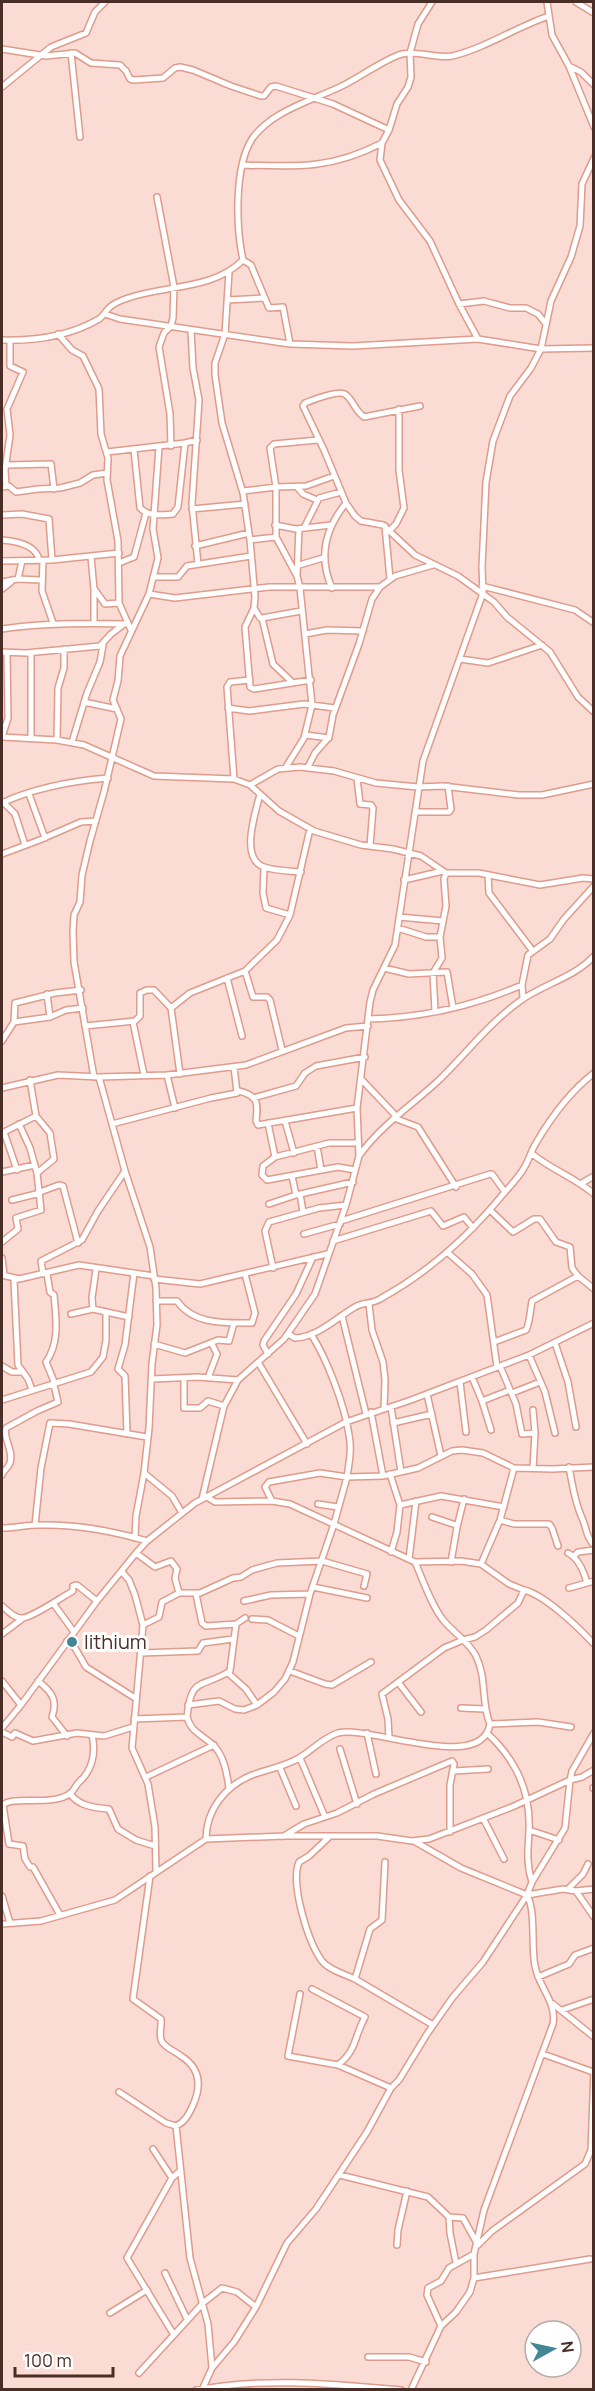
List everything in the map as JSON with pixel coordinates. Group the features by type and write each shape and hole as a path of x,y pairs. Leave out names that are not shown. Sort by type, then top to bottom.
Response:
{"street":[{"path":"2,87 56,45 86,33 95,12 105,2"},
{"path":"432,2 418,24 410,53 411,77 408,87 397,104 389,130 382,143 381,167 399,200 430,242 478,339"},
{"path":"547,2 552,35 569,66 594,127"},
{"path":"576,2 594,13"},
{"path":"291,344 283,307 269,308 251,265 243,260 237,223 238,200 244,165 252,138 278,115 354,80 396,56 410,53 440,57 452,56 549,16"},
{"path":"2,49 50,56 78,54 91,63 120,65 126,70 130,79 134,80 163,78 175,68 180,67 194,70 261,96 264,96 271,87 276,86 316,98 367,118 389,130"},
{"path":"71,53 80,137"},
{"path":"569,66 581,72 594,85"},
{"path":"244,165 301,167 324,165 356,155 382,143"},
{"path":"205,1498 224,1406 238,1380 288,1334 315,1294 353,1182 359,1156 357,1108 371,997 395,945 423,761 483,593 486,482 493,441 510,396 531,368 541,349 551,302 571,257 580,226 582,184 594,158"},
{"path":"157,197 174,287 171,326 164,333 159,347 170,414 171,446"},
{"path":"2,340 58,334 87,326 124,299 197,284 229,272 243,260"},
{"path":"229,272 225,334 215,363 215,375 222,423 243,492 255,589 254,608 245,627 251,689 311,680"},
{"path":"227,300 264,297"},
{"path":"459,304 484,301 510,308 526,308 538,314 546,324"},
{"path":"105,314 120,319 291,344 352,346 478,339 541,349 594,348"},
{"path":"191,330 193,368 199,400 192,509 198,564"},
{"path":"58,334 72,350 83,356 97,385 101,403 101,434 107,452 107,472 119,553 119,603 126,624 131,630"},
{"path":"10,340 10,366 23,372 7,409 10,435 4,486 16,492 54,489 80,483 93,475 107,472"},
{"path":"420,406 364,417 341,392 305,403 303,406 346,503 360,520 388,528 415,555 458,576 483,593 507,617 550,652 578,697 594,712"},
{"path":"388,528 396,524 404,508 399,470 399,409"},
{"path":"107,452 171,446 197,440"},
{"path":"286,767 306,735 312,705 311,680 300,588 297,576 276,537 276,487 271,446 318,440"},
{"path":"134,450 139,506 146,513 173,514 177,511 184,443"},
{"path":"135,1538 136,1516 144,1473 157,1324 153,1258 97,1077 85,1026 75,962 73,930 74,915 80,902 82,875 121,719 113,699 118,683 120,656 149,594 158,558 153,536 159,447"},
{"path":"6,465 51,464 54,489"},
{"path":"243,492 276,487 297,487 334,476"},
{"path":"297,487 303,494 318,500"},
{"path":"297,576 302,528 320,497 341,492"},
{"path":"332,588 323,558 326,540 335,516 346,503"},
{"path":"192,509 245,504"},
{"path":"118,563 134,557 146,513"},
{"path":"2,515 22,514 49,519 52,560"},
{"path":"275,525 302,528 332,525"},
{"path":"388,528 390,579"},
{"path":"195,546 249,537 276,537"},
{"path":"2,540 19,542 39,556 43,595 53,623"},
{"path":"2,561 52,560 119,553"},
{"path":"92,556 94,623"},
{"path":"153,576 178,577 187,567 251,556"},
{"path":"298,565 323,558"},
{"path":"2,588 15,580 22,561"},
{"path":"308,767 315,753 329,738 335,708 372,599 380,587 397,574 433,565"},
{"path":"2,582 41,580"},
{"path":"482,586 575,610 594,623"},
{"path":"149,594 175,598 277,587 380,587"},
{"path":"94,589 105,604 119,603"},
{"path":"254,608 262,618 273,664 292,682"},
{"path":"262,618 301,611"},
{"path":"2,630 53,623 126,624"},
{"path":"72,742 84,702 100,662 103,645 111,634 126,624"},
{"path":"305,634 327,630 363,631"},
{"path":"103,645 31,653 4,652 8,718 2,737 72,742 112,756 154,776 234,779 250,784 279,811 310,829 350,843 393,849 425,858 445,872"},
{"path":"460,659 488,663 542,645"},
{"path":"57,740 58,688 64,668 64,649"},
{"path":"31,653 31,738"},
{"path":"234,779 228,708 229,683 250,680"},
{"path":"84,702 117,710"},
{"path":"228,708 249,711 286,705 312,705 335,708"},
{"path":"306,735 329,738"},
{"path":"250,784 270,772 286,767 308,767 334,771 376,783 418,787 448,786 493,793 542,795 594,784"},
{"path":"2,802 83,780 108,778"},
{"path":"357,778 360,804 370,805 373,808 370,846"},
{"path":"415,812 449,813 451,809 448,786"},
{"path":"28,794 45,838"},
{"path":"260,794 250,845 254,857 264,867 301,872"},
{"path":"2,802 15,814 25,845"},
{"path":"2,854 81,822 96,821"},
{"path":"171,1008 190,993 245,971 277,940 290,915 310,829"},
{"path":"264,867 263,892 266,908 290,915"},
{"path":"435,1011 433,973 442,958 440,937 446,906 445,872"},
{"path":"404,880 445,872 488,875 540,885 583,878 594,879"},
{"path":"488,875 489,893 532,950"},
{"path":"523,998 522,985 526,959 532,950 553,936 564,918 591,892 594,886"},
{"path":"399,916 443,921"},
{"path":"398,928 428,938 440,937"},
{"path":"359,1156 374,1136 438,1081 486,1028 523,998 585,966 594,956"},
{"path":"384,968 405,974 447,973 453,1008"},
{"path":"245,971 254,997 267,997 270,1000 282,1050"},
{"path":"227,978 242,1036"},
{"path":"2,1088 58,1075 97,1077 167,1075 234,1067 254,1063 282,1050 346,1028 453,1008 488,999 522,985"},
{"path":"2,1041 14,1022 15,1003 47,994 81,990"},
{"path":"85,1026 133,1022 140,1017 140,993 154,990 171,1008 180,1074"},
{"path":"47,994 50,1017"},
{"path":"14,1022 50,1017 66,1010 83,1008"},
{"path":"133,1022 144,1075"},
{"path":"253,1098 296,1086 305,1073 316,1066 365,1057"},
{"path":"234,1067 239,1091"},
{"path":"288,1334 296,1338 311,1334 356,1306 369,1304 421,1275 490,1210 524,1168 531,1153 572,1094 594,1073"},
{"path":"167,1075 175,1108"},
{"path":"361,1079 395,1117 418,1127 456,1186"},
{"path":"30,1080 36,1116 50,1133 54,1159 37,1173"},
{"path":"112,1124 211,1098 237,1094 239,1091"},
{"path":"239,1091 253,1098 259,1108 256,1121 258,1125 357,1108"},
{"path":"17,1170 3,1132 36,1116"},
{"path":"285,1121 294,1153"},
{"path":"268,1123 275,1157"},
{"path":"2,1242 18,1228 16,1218 41,1210 37,1173 30,1148 19,1124"},
{"path":"355,1170 338,1167 267,1180 264,1178 263,1166 275,1157 316,1146 358,1143"},
{"path":"316,1146 321,1170"},
{"path":"531,1153 542,1162 582,1183 594,1194"},
{"path":"2,1172 34,1165"},
{"path":"2,1475 10,1464 11,1452 4,1432 6,1428 58,1402 46,1362 58,1331 54,1295 50,1292 42,1261 78,1243 125,1171"},
{"path":"304,1234 492,1174 505,1192"},
{"path":"292,1176 303,1212"},
{"path":"582,1183 594,1176"},
{"path":"270,1204 298,1194 353,1182"},
{"path":"12,1200 59,1185 63,1186 78,1243"},
{"path":"273,1268 266,1228 271,1220 319,1208 346,1205"},
{"path":"490,1210 513,1232 534,1219 540,1219 556,1242 570,1247 571,1265 578,1276 594,1289"},
{"path":"333,1241 431,1211 442,1226 464,1217 473,1228"},
{"path":"447,1252 472,1274 488,1295 489,1317 498,1366 516,1404 522,1434 535,1433"},
{"path":"32,1390 28,1379 18,1365 14,1281 78,1265 201,1284 327,1254"},
{"path":"268,1354 263,1345 264,1341 296,1294 313,1257"},
{"path":"2,1258 3,1275 19,1279"},
{"path":"93,1310 92,1298 96,1269"},
{"path":"127,1434 125,1376 118,1369 125,1345 134,1273"},
{"path":"156,1301 175,1300 184,1311 205,1321 252,1323 255,1315 245,1274"},
{"path":"494,1342 526,1330 529,1326 529,1308 532,1301 578,1276"},
{"path":"369,1304 372,1329 385,1380 384,1409"},
{"path":"71,1314 93,1310 129,1317"},
{"path":"2,1400 89,1374 102,1358 106,1340 106,1312"},
{"path":"342,1316 383,1476"},
{"path":"154,1344 185,1353 218,1340 229,1341 234,1323"},
{"path":"2,1728 136,1553 147,1541 205,1498 346,1422 529,1355 594,1323"},
{"path":"188,1706 219,1701 235,1709 244,1710 257,1706 274,1692 290,1671 310,1594 334,1524 350,1458 350,1437 346,1422 328,1369 311,1334"},
{"path":"555,1343 568,1382 576,1427"},
{"path":"208,1378 217,1354 212,1344"},
{"path":"529,1355 545,1392 555,1433"},
{"path":"258,1362 307,1444"},
{"path":"2,1366 12,1372 22,1372"},
{"path":"472,1377 491,1430"},
{"path":"152,1379 238,1380"},
{"path":"184,1379 184,1408 200,1408 208,1401 224,1406"},
{"path":"460,1382 466,1432"},
{"path":"482,1401 540,1382"},
{"path":"427,1394 441,1456"},
{"path":"391,1407 401,1472"},
{"path":"533,1410 535,1433 533,1468"},
{"path":"393,1423 432,1414"},
{"path":"35,1525 41,1468 50,1423 91,1427 147,1437"},
{"path":"273,1501 265,1487 269,1482 320,1473 347,1477 383,1476 418,1468 452,1451 471,1450 514,1468 594,1467"},
{"path":"569,1467 575,1503 583,1519 588,1539 594,1545"},
{"path":"482,1564 500,1520 514,1468"},
{"path":"144,1473 171,1495 182,1514"},
{"path":"390,1474 399,1505 397,1532 391,1552"},
{"path":"399,1505 441,1496 504,1507"},
{"path":"205,1498 215,1503 273,1501 290,1504 412,1561 482,1564 509,1584 534,1592 569,1619 594,1644"},
{"path":"451,1562 464,1499"},
{"path":"206,1839 211,1813 229,1788 251,1776 300,1758 337,1733 367,1733 425,1746 466,1747 476,1744 488,1734 490,1724 484,1709 480,1667 475,1654 443,1620 412,1561 416,1501"},
{"path":"318,1504 338,1507"},
{"path":"432,1517 457,1527"},
{"path":"500,1520 514,1524 549,1524 558,1546"},
{"path":"2,1528 23,1528 35,1525 66,1526 147,1541"},
{"path":"569,1588 590,1582 571,1555 594,1550"},
{"path":"136,1553 155,1567 171,1561 177,1569 175,1578 179,1593"},
{"path":"143,1625 159,1617 162,1602 179,1593 196,1594 267,1565 322,1561 366,1574 364,1586"},
{"path":"122,1572 129,1580 135,1595 143,1625 132,1748 146,1777 155,1827 156,1871"},
{"path":"2,1634 22,1618 53,1604 73,1591 74,1586 77,1585 97,1601"},
{"path":"313,1587 367,1598"},
{"path":"389,1738 388,1719 382,1694 444,1648 475,1637 486,1630 519,1603 524,1590"},
{"path":"196,1594 202,1623 206,1626 236,1624 244,1618"},
{"path":"244,1601 271,1595 310,1594"},
{"path":"53,1604 74,1632"},
{"path":"2,1606 22,1618"},
{"path":"252,1619 268,1620 298,1635"},
{"path":"229,1788 224,1764 214,1745 193,1731 187,1717 192,1690 228,1673 232,1668 236,1624"},
{"path":"141,1653 198,1651 203,1642 233,1639"},
{"path":"67,1641 79,1653 86,1667 135,1698"},
{"path":"290,1671 332,1685 371,1662"},
{"path":"228,1673 246,1689 257,1706"},
{"path":"2,1681 21,1705"},
{"path":"38,1682 52,1694 55,1708 52,1717 67,1736"},
{"path":"398,1682 421,1712"},
{"path":"461,1708 484,1709"},
{"path":"134,1719 187,1717"},
{"path":"490,1724 537,1722 571,1727"},
{"path":"2,1732 12,1737 15,1733 19,1734 33,1741 84,1733 104,1736 133,1727"},
{"path":"367,1733 376,1774"},
{"path":"200,2389 212,2368 234,2342 256,2307 287,2243 316,2209 340,2175 368,2132 391,2088 399,2080 433,2025 483,1962 527,1895 532,1882 565,1828 572,1771 594,1733"},
{"path":"488,1734 510,1757 524,1784 529,1830 527,1862 532,1882"},
{"path":"60,1915 44,1883 26,1861 23,1846 9,1844 2,1809 5,1802 51,1801 70,1793 88,1773 94,1754 92,1735"},
{"path":"146,1777 214,1745"},
{"path":"340,1749 357,1804"},
{"path":"300,1758 325,1817"},
{"path":"284,1836 304,1824 357,1804 374,1794 452,1761 454,1771 450,1785 450,1832"},
{"path":"280,1767 296,1806"},
{"path":"454,1771 488,1769"},
{"path":"2,1924 39,1922 115,1900 206,1839 377,1836 412,1841 429,1839 582,1777 594,1770"},
{"path":"70,1793 73,1798 92,1808 109,1809 118,1829 135,1840 155,1846"},
{"path":"483,1818 504,1859"},
{"path":"529,1830 559,1840"},
{"path":"328,1838 299,1862 296,1877 299,1903 323,1962 433,2025"},
{"path":"412,1841 461,1868 527,1895 568,1889 576,1891 594,1889"},
{"path":"355,1979 370,1929 382,1920 386,1862"},
{"path":"568,1889 583,1874 588,1864"},
{"path":"118,2092 166,2124 176,2126 182,2123 189,2114 199,2085 197,2072 193,2066 162,2042 161,2019 133,1999 150,1876"},
{"path":"576,1891 594,1917"},
{"path":"411,2390 441,2326 456,2312 470,2292 474,2278 474,2253 478,2245 484,2210 553,2024 555,2014 553,2004 538,1977 533,1958 530,1905 527,1895"},
{"path":"2,1896 10,1923"},
{"path":"538,1977 572,1963 578,1953 594,1948"},
{"path":"312,1989 365,2017 356,2036 353,2050 338,2065"},
{"path":"300,1994 288,2056 338,2065 391,2088"},
{"path":"562,2010 594,1999"},
{"path":"553,2004 594,2037"},
{"path":"478,2245 492,2231 585,2164 591,2150 593,2071 543,2054"},
{"path":"176,2126 191,2264 204,2302 212,2368"},
{"path":"153,2149 172,2178"},
{"path":"174,2335 128,2259 128,2255 172,2178 180,2171"},
{"path":"340,2175 428,2197 449,2217 463,2218 478,2245"},
{"path":"397,2245 407,2191"},
{"path":"449,2217 456,2263"},
{"path":"441,2326 427,2292 428,2288 438,2283 446,2271 456,2263 474,2253"},
{"path":"474,2278 590,2259"},
{"path":"165,2273 188,2319"},
{"path":"139,2373 204,2302 222,2289 229,2288 237,2292 256,2307"},
{"path":"110,2313 147,2290"},
{"path":"368,2357 409,2357 426,2362"},
{"path":"200,2389 266,2381 328,2383 401,2390"},
{"path":"328,2383 333,2390"}],"place":[{"name":"lithium","path":"72,1642"}]}
